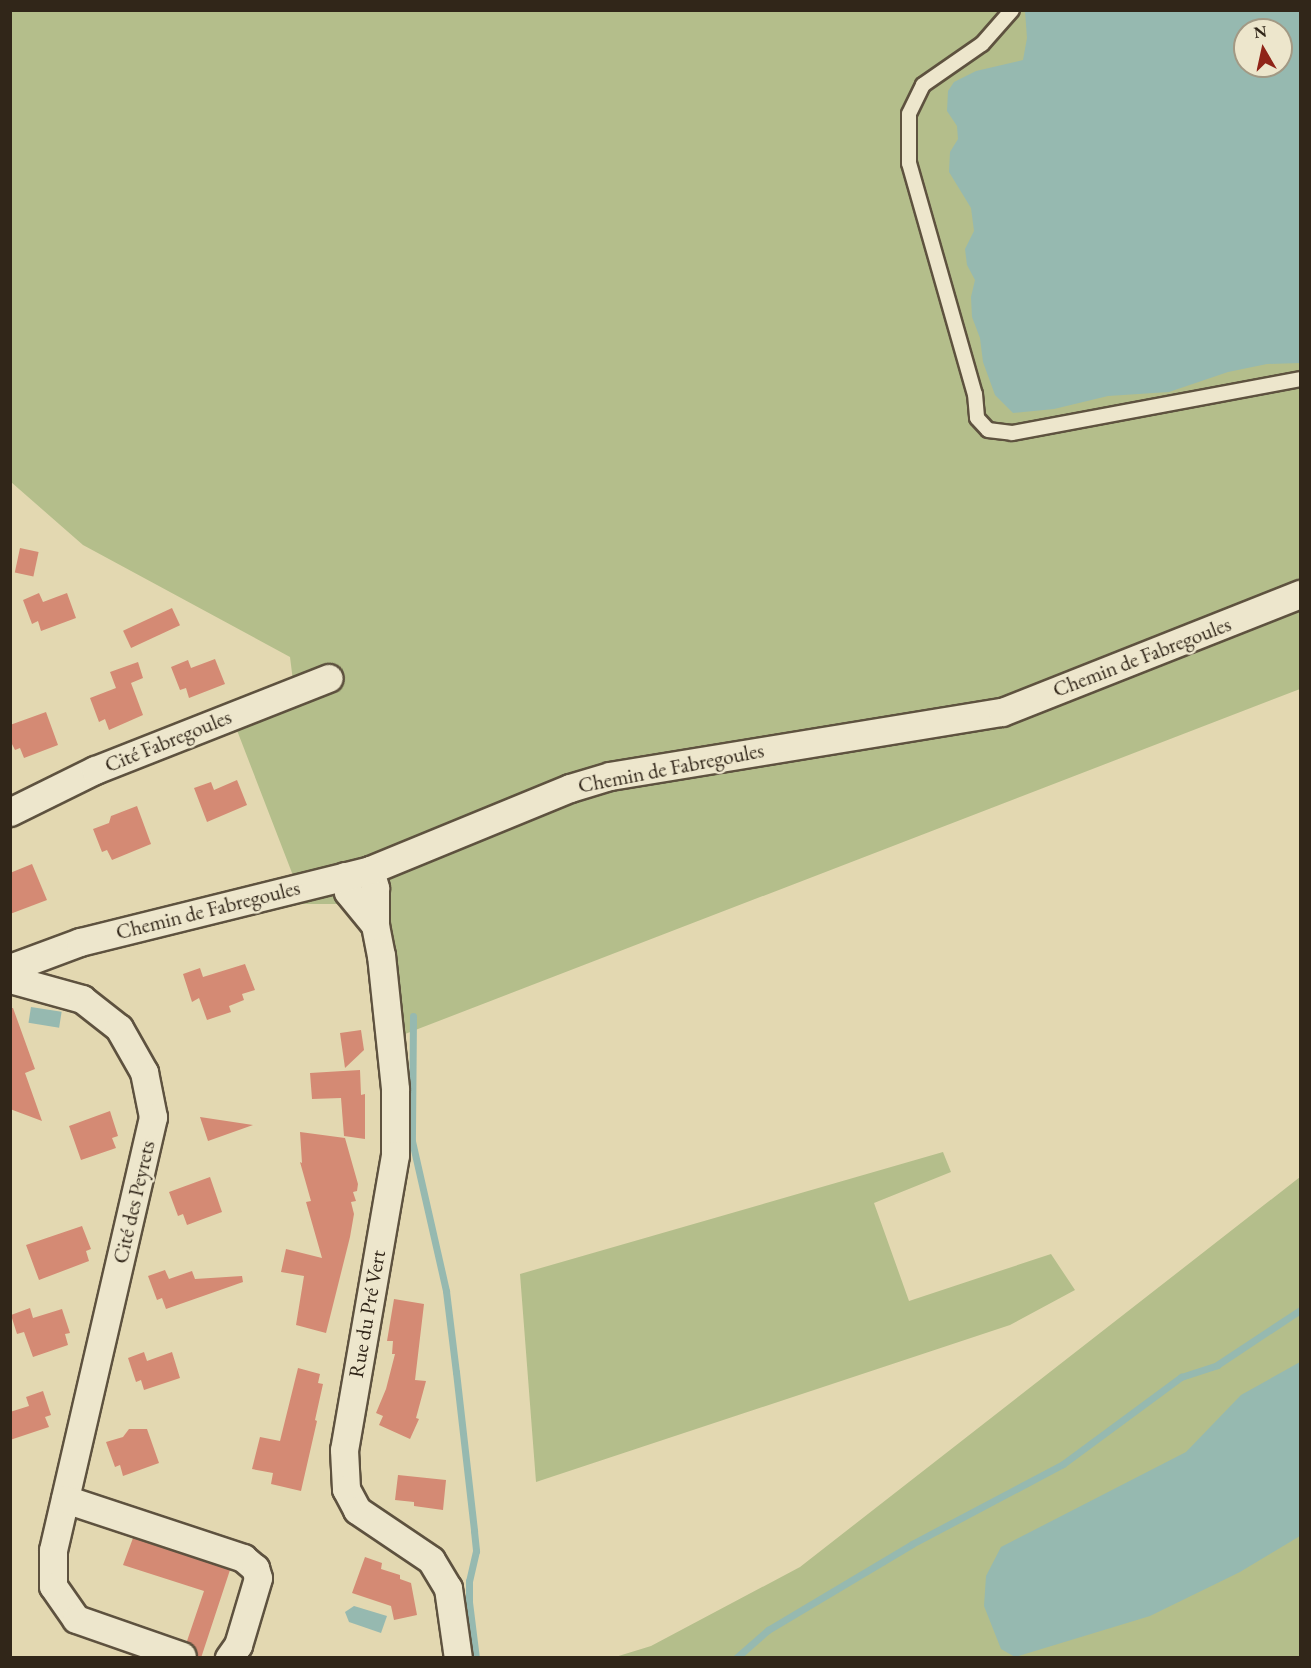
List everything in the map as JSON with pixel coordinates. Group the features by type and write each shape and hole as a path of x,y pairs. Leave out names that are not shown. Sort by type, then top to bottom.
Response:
{"street":[{"name":"Chemin de Fabregoules","path":"10,968 80,942 357,873 570,788 610,776 709,758 1002,712 1300,594"},
{"name":"Cité Fabregoules","path":"10,812 95,770 329,678"},
{"name":"Rue du Pré Vert","path":"357,873 375,888 375,925 381,955 395,1089 395,1155 344,1450 346,1489 357,1510 431,1560 448,1588 458,1658"},
{"name":"Cité des Peyrets","path":"10,979 82,999 119,1028 144,1072 153,1117 53,1550 53,1586 76,1619 182,1656"},
{"path":"65,1499 243,1558 255,1568 258,1578 238,1645 229,1658"}],"lane":[{"path":"1012,10 982,44 923,85 909,114 909,163 975,394 977,418 988,430 1012,433 1300,380"}],"green space":[{"path":"11,11 1300,11 1300,689 405,1034 388,904 304,904 228,707 293,681 290,657 83,545 11,482"},
{"path":"943,1152 951,1172 874,1203 909,1301 1051,1254 1075,1290 1010,1325 536,1482 520,1274"},
{"path":"1300,1177 1300,1657 612,1658 651,1646 800,1567"}],"water":[{"path":"1025,11 1300,11 1300,363 1267,364 1228,372 1169,392 1108,396 1054,409 1013,413 995,395 983,362 980,338 972,317 971,297 975,280 967,265 965,249 974,231 971,208 949,172 950,152 958,139 957,126 947,111 948,91 954,82 976,71 1023,60 1027,38"},
{"path":"31,1007 62,1012 59,1028 28,1023"},
{"path":"1300,1362 1300,1536 1240,1572 1150,1616 1015,1657 1001,1649 984,1606 986,1576 1001,1547 1186,1452 1241,1395"},
{"path":"354,1606 387,1616 381,1633 349,1622 345,1612"}],"building":[{"path":"20,548 39,552 33,576 15,572"},
{"path":"39,593 43,602 67,593 76,618 41,631 38,621 32,624 23,600"},
{"path":"172,608 180,625 131,648 123,631"},
{"path":"215,659 225,684 189,698 186,688 180,690 171,667 188,660 191,668"},
{"path":"138,662 143,678 131,683 143,715 109,730 105,719 99,722 90,698 116,688 110,672"},
{"path":"46,712 58,745 24,758 20,748 15,750 10,740 10,725"},
{"path":"237,780 247,805 207,822 194,788 211,782 214,790"},
{"path":"137,806 151,844 112,860 107,850 102,852 93,829 109,823 111,816"},
{"path":"32,864 47,900 10,914 10,873"},
{"path":"245,964 255,990 242,994 244,1000 229,1006 231,1012 207,1020 199,998 192,1002 183,974 200,968 203,977"},
{"path":"10,1008 13,1008 35,1069 25,1073 42,1121 10,1109"},
{"path":"361,1030 364,1050 345,1068 340,1033"},
{"path":"360,1070 361,1095 365,1094 365,1139 344,1136 341,1098 312,1099 310,1073"},
{"path":"110,1111 118,1136 112,1138 116,1148 81,1160 69,1126"},
{"path":"200,1117 253,1125 208,1141"},
{"path":"300,1132 345,1138 358,1184 357,1191 353,1192 356,1201 351,1202 354,1214 350,1237 326,1333 296,1325 304,1276 281,1272 286,1249 322,1258 306,1202 311,1201 300,1162 302,1163"},
{"path":"210,1177 222,1212 187,1225 183,1214 178,1216 169,1192"},
{"path":"82,1226 91,1249 86,1251 89,1261 39,1280 26,1245"},
{"path":"165,1270 169,1279 192,1271 195,1279 242,1276 243,1282 166,1309 162,1298 157,1300 148,1276"},
{"path":"394,1299 424,1304 415,1380 426,1381 416,1418 419,1419 410,1439 379,1425 383,1416 376,1413 386,1389 395,1354 392,1354 393,1341 387,1341"},
{"path":"30,1308 33,1318 62,1309 70,1333 65,1334 68,1345 33,1357 24,1332 17,1334 11,1315"},
{"path":"144,1352 147,1361 172,1352 180,1378 144,1390 141,1380 136,1382 128,1358"},
{"path":"298,1368 320,1374 318,1383 323,1384 301,1491 271,1484 273,1473 252,1469 260,1437 280,1441"},
{"path":"43,1391 51,1415 45,1417 49,1427 10,1440 10,1412 29,1406 26,1397"},
{"path":"129,1429 147,1429 159,1463 123,1476 120,1465 115,1467 106,1442 123,1437"},
{"path":"398,1475 446,1480 443,1510 414,1506 414,1502 395,1500"},
{"path":"133,1538 230,1570 201,1658 197,1658 194,1646 187,1641 204,1591 123,1565"},
{"path":"365,1557 382,1563 381,1569 400,1575 400,1579 411,1583 417,1615 394,1620 391,1606 352,1593"}],"waterway":[{"path":"413,1016 412,1141 446,1291 476,1551 469,1581 469,1602 476,1658"},
{"path":"736,1658 768,1630 912,1544 1063,1464 1181,1377 1217,1365 1300,1310"}]}
